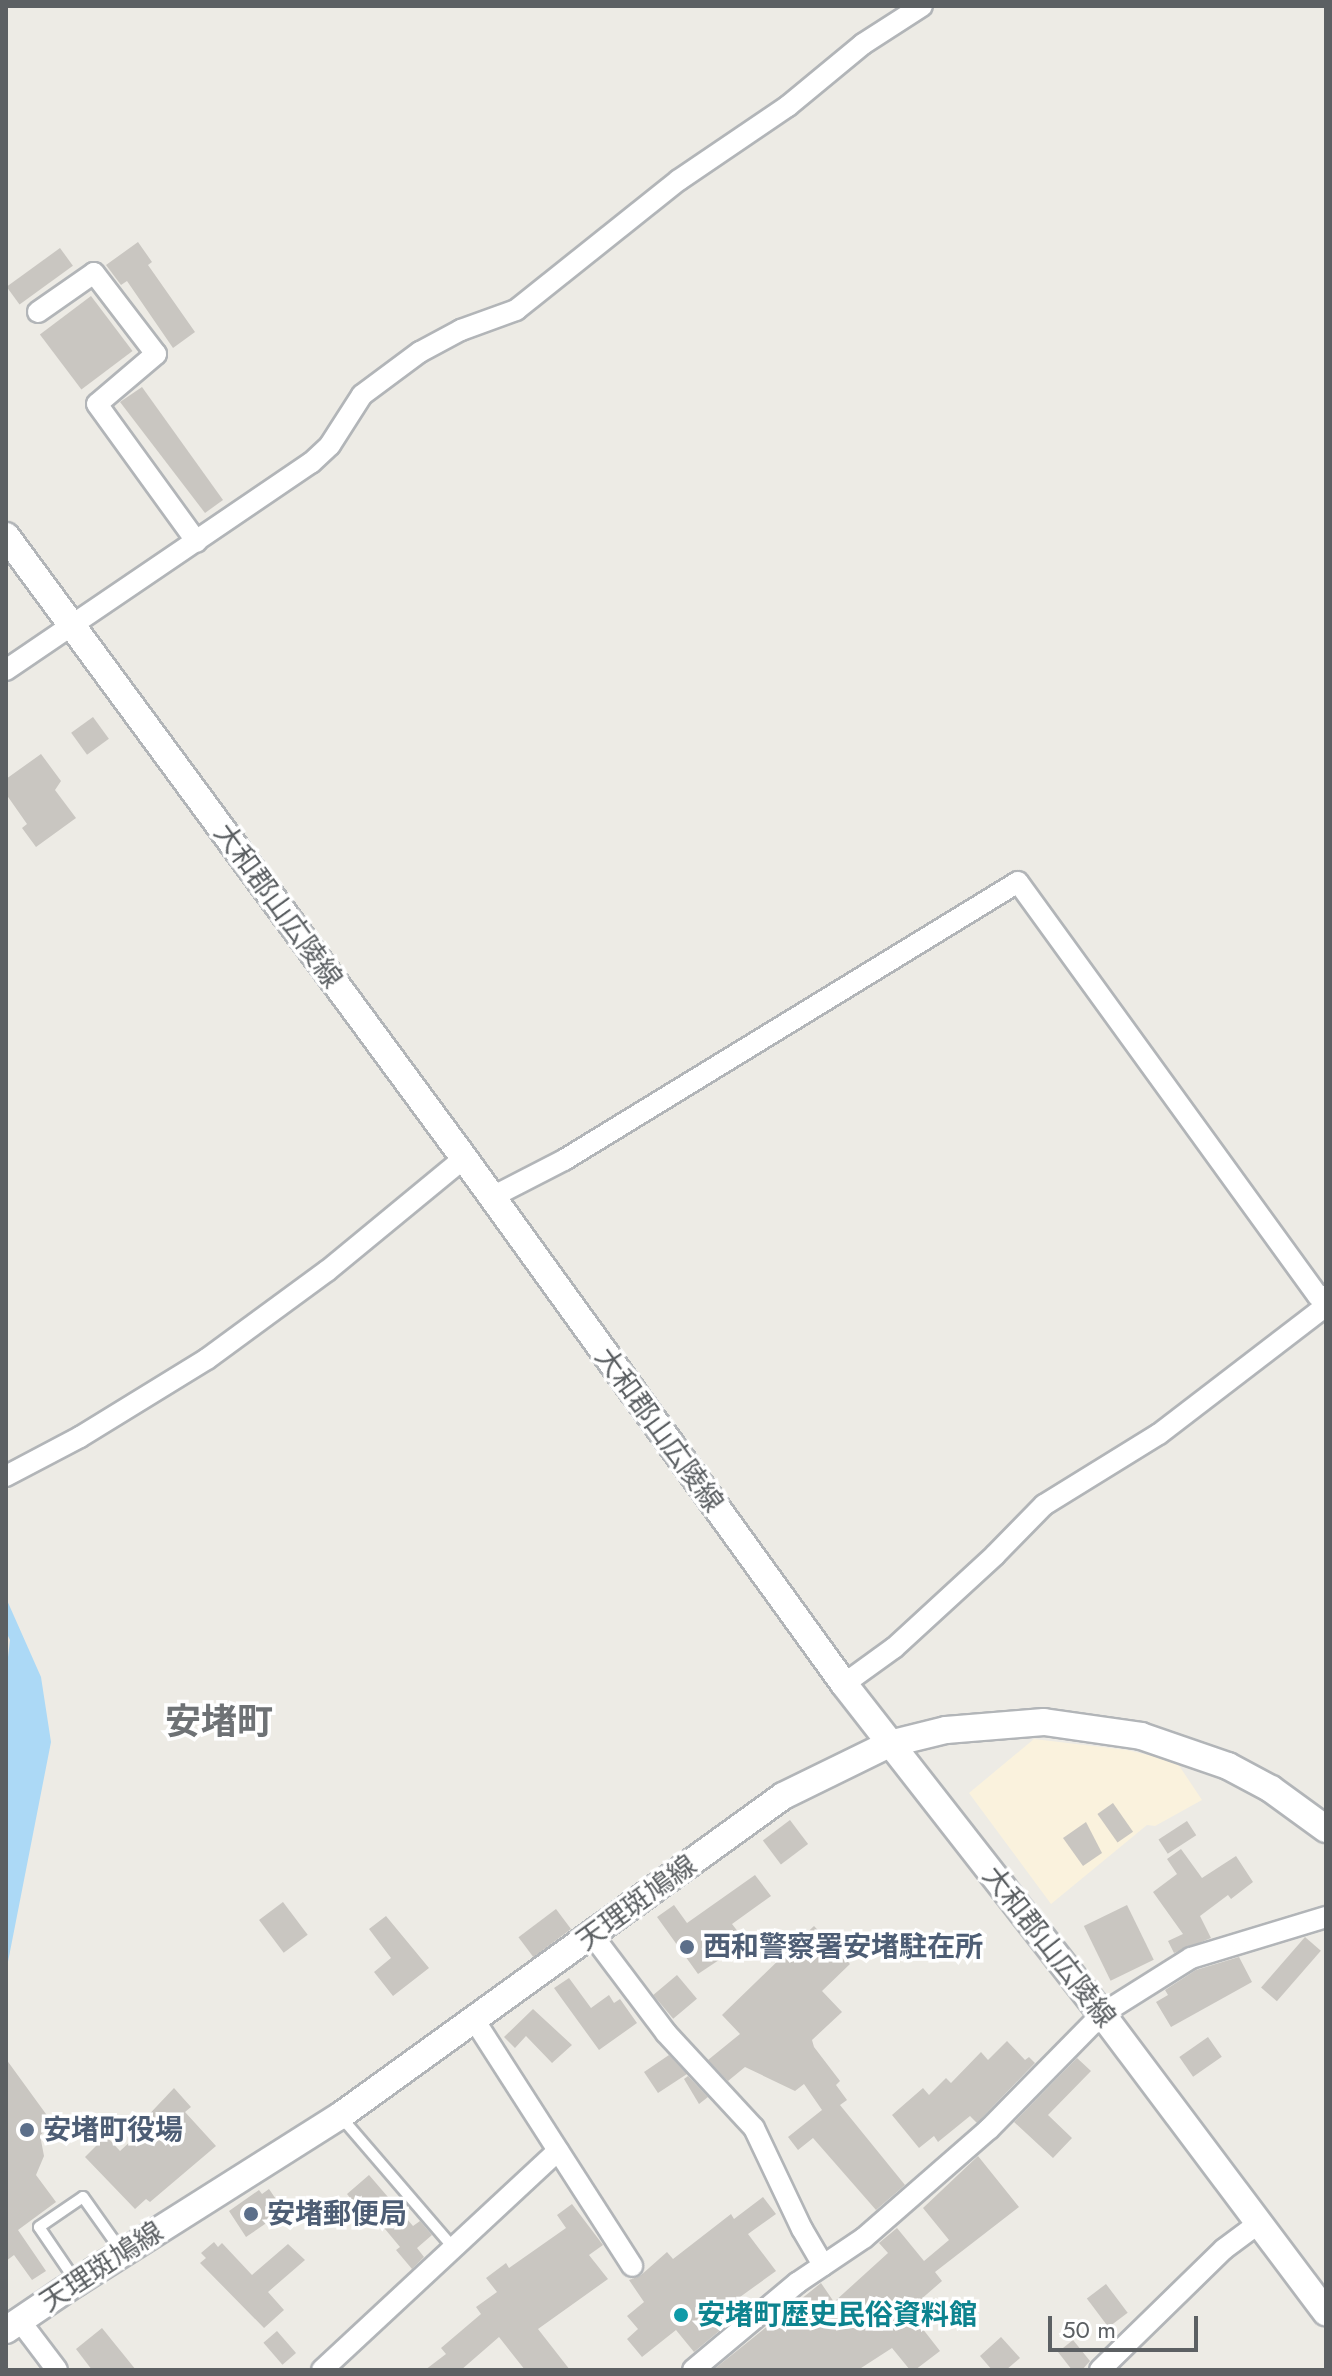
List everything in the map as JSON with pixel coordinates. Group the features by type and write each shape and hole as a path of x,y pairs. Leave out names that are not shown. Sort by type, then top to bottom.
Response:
{"main road":[{"name":"大和郡山広陵線","path":"6,536 464,1158 844,1684 1102,2014 1326,2312"},
{"name":"天理斑鳩線","path":"12,2321 340,2116 783,1796 889,1744 946,1730 1029,1722 1141,1736 1228,1766 1271,1789 1326,1829"}],"street":[{"path":"6,670 311,463 330,445 371,387 441,340 516,310 679,180 788,106 863,44 922,6"},
{"path":"38,312 89,266 156,354 97,404 197,542"},
{"path":"492,1197 564,1160 1018,882 1318,1296 1326,1296"},
{"path":"6,1476 80,1437 207,1359 327,1271 464,1158"},
{"path":"844,1684 894,1648 1044,1505 1159,1434 1326,1306"},
{"path":"693,2370 823,2265 864,2238 989,2129 1102,2014 1191,1958 1261,1934 1326,1917"},
{"path":"593,1936 666,2033 754,2128 802,2229 823,2265"},
{"path":"475,2021 632,2266"},
{"path":"322,2370 558,2151"},
{"path":"1100,2370 1224,2249 1259,2223"},
{"path":"12,2321 57,2370"}],"lane":[{"path":"340,2116 453,2247"},
{"path":"77,2282 39,2227 83,2197 123,2253"}],"shaded area":[{"path":"1034,1739 1127,1750 1169,1760 1178,1764 1202,1800 1155,1826 1147,1825 1051,1904 969,1793"}],"water":[{"path":"6,1598 41,1677 51,1742 6,1972 6,1674 10,1640 6,1632"}],"building":[{"path":"138,242 152,262 148,265 195,332 173,348 127,281 121,285 106,265"},
{"path":"60,248 73,266 20,305 7,287"},
{"path":"91,296 133,351 81,390 40,335"},
{"path":"142,387 223,500 205,513 120,402"},
{"path":"93,717 109,739 87,755 71,733"},
{"path":"41,754 61,781 55,790 76,818 36,847 22,828 27,824 6,794 6,779"},
{"path":"1113,1803 1133,1832 1118,1843 1097,1814"},
{"path":"790,1820 808,1844 781,1864 763,1840"},
{"path":"1187,1821 1196,1835 1168,1854 1158,1840"},
{"path":"1086,1822 1102,1853 1083,1866 1063,1838"},
{"path":"1181,1849 1202,1878 1236,1856 1253,1882 1231,1899 1228,1895 1200,1916 1211,1938 1174,1953 1168,1941 1183,1934 1153,1892 1177,1874 1167,1859"},
{"path":"755,1875 771,1896 732,1924 746,1942 698,1974 657,1917 674,1905 687,1923"},
{"path":"283,1902 308,1935 284,1953 259,1920"},
{"path":"1127,1905 1154,1960 1111,1981 1084,1926"},
{"path":"556,1909 571,1929 534,1957 518,1937"},
{"path":"386,1916 429,1968 393,1996 374,1972 391,1958 369,1929"},
{"path":"814,1926 850,1964 822,1991 842,2012 812,2040 814,2047 840,2081 836,2085 847,2100 840,2105 905,2185 876,2210 813,2138 798,2150 788,2137 822,2110 804,2084 795,2091 745,2067 728,2081 708,2060 740,2034 722,2015"},
{"path":"1305,1937 1321,1951 1277,2001 1261,1988"},
{"path":"1239,1957 1252,1982 1171,2027 1156,2002 1168,1995 1165,1990 1196,1970"},
{"path":"677,1975 697,1999 673,2019 653,1995"},
{"path":"569,1978 591,2008 609,1995 614,2003 620,1999 637,2023 599,2050 554,1988"},
{"path":"533,2009 572,2045 552,2063 526,2036 515,2048 504,2037"},
{"path":"1208,2037 1222,2057 1193,2077 1179,2057"},
{"path":"1007,2041 1025,2060 1029,2057 1035,2063 977,2123 970,2116 938,2142 934,2136 919,2148 892,2115 923,2088 929,2095 946,2078 951,2083 981,2052 988,2060"},
{"path":"669,2055 687,2074 658,2093 644,2072"},
{"path":"1077,2058 1091,2071 1048,2115 1072,2138 1053,2158 1014,2122"},
{"path":"6,2059 54,2125 40,2135 44,2156 36,2175 56,2202 18,2230 46,2271 32,2280 14,2255 6,2261"},
{"path":"688,2076 708,2097 699,2104 684,2079"},
{"path":"174,2088 191,2107 185,2112 216,2146 150,2202 146,2199 135,2209 85,2157 106,2136 120,2151 145,2128 140,2124"},
{"path":"978,2156 1019,2207 935,2272 942,2281 911,2308 919,2317 915,2319 940,2351 915,2370 910,2370 892,2348 858,2370 713,2370 821,2283 834,2302 888,2253 879,2243 897,2228 924,2261 949,2240 923,2208"},
{"path":"369,2175 413,2226 420,2221 432,2235 417,2248 424,2257 412,2269 396,2250 400,2247 370,2211 365,2216 347,2194"},
{"name":"安堵郵便局","path":"269,2189 284,2211 246,2237 229,2211 259,2190 262,2194"},
{"path":"763,2197 776,2214 748,2234 776,2271 740,2297 748,2307 694,2352 676,2330 642,2357 627,2339 638,2329 627,2316 644,2302 629,2280 640,2276 667,2252 673,2259 731,2214 734,2219"},
{"path":"572,2204 603,2245 589,2255 608,2279 538,2329 570,2370 525,2370 499,2337 461,2370 425,2370 446,2354 441,2348 481,2314 476,2307 497,2292 486,2278 506,2263 509,2268 566,2228 557,2215"},
{"path":"214,2242 218,2247 222,2243 252,2275 288,2244 305,2260 268,2292 284,2310 264,2328 200,2263 206,2258 201,2253"},
{"path":"1106,2284 1128,2313 1108,2327 1087,2298"},
{"path":"102,2328 136,2370 92,2370 76,2349"},
{"path":"277,2331 296,2353 282,2365 263,2343"},
{"path":"1001,2337 1020,2358 1006,2370 992,2370 980,2356"},
{"path":"1073,2340 1090,2361 1082,2370 1072,2370 1058,2352"}],"place":[{"name":"西和警察署安堵駐在所","path":"687,1947"},
{"name":"安堵町役場","path":"27,2130"},
{"name":"安堵郵便局","path":"251,2214"},
{"name":"安堵町歴史民俗資料館","path":"681,2315"}],"district":[{"name":"安堵町","path":"219,1722"}]}
